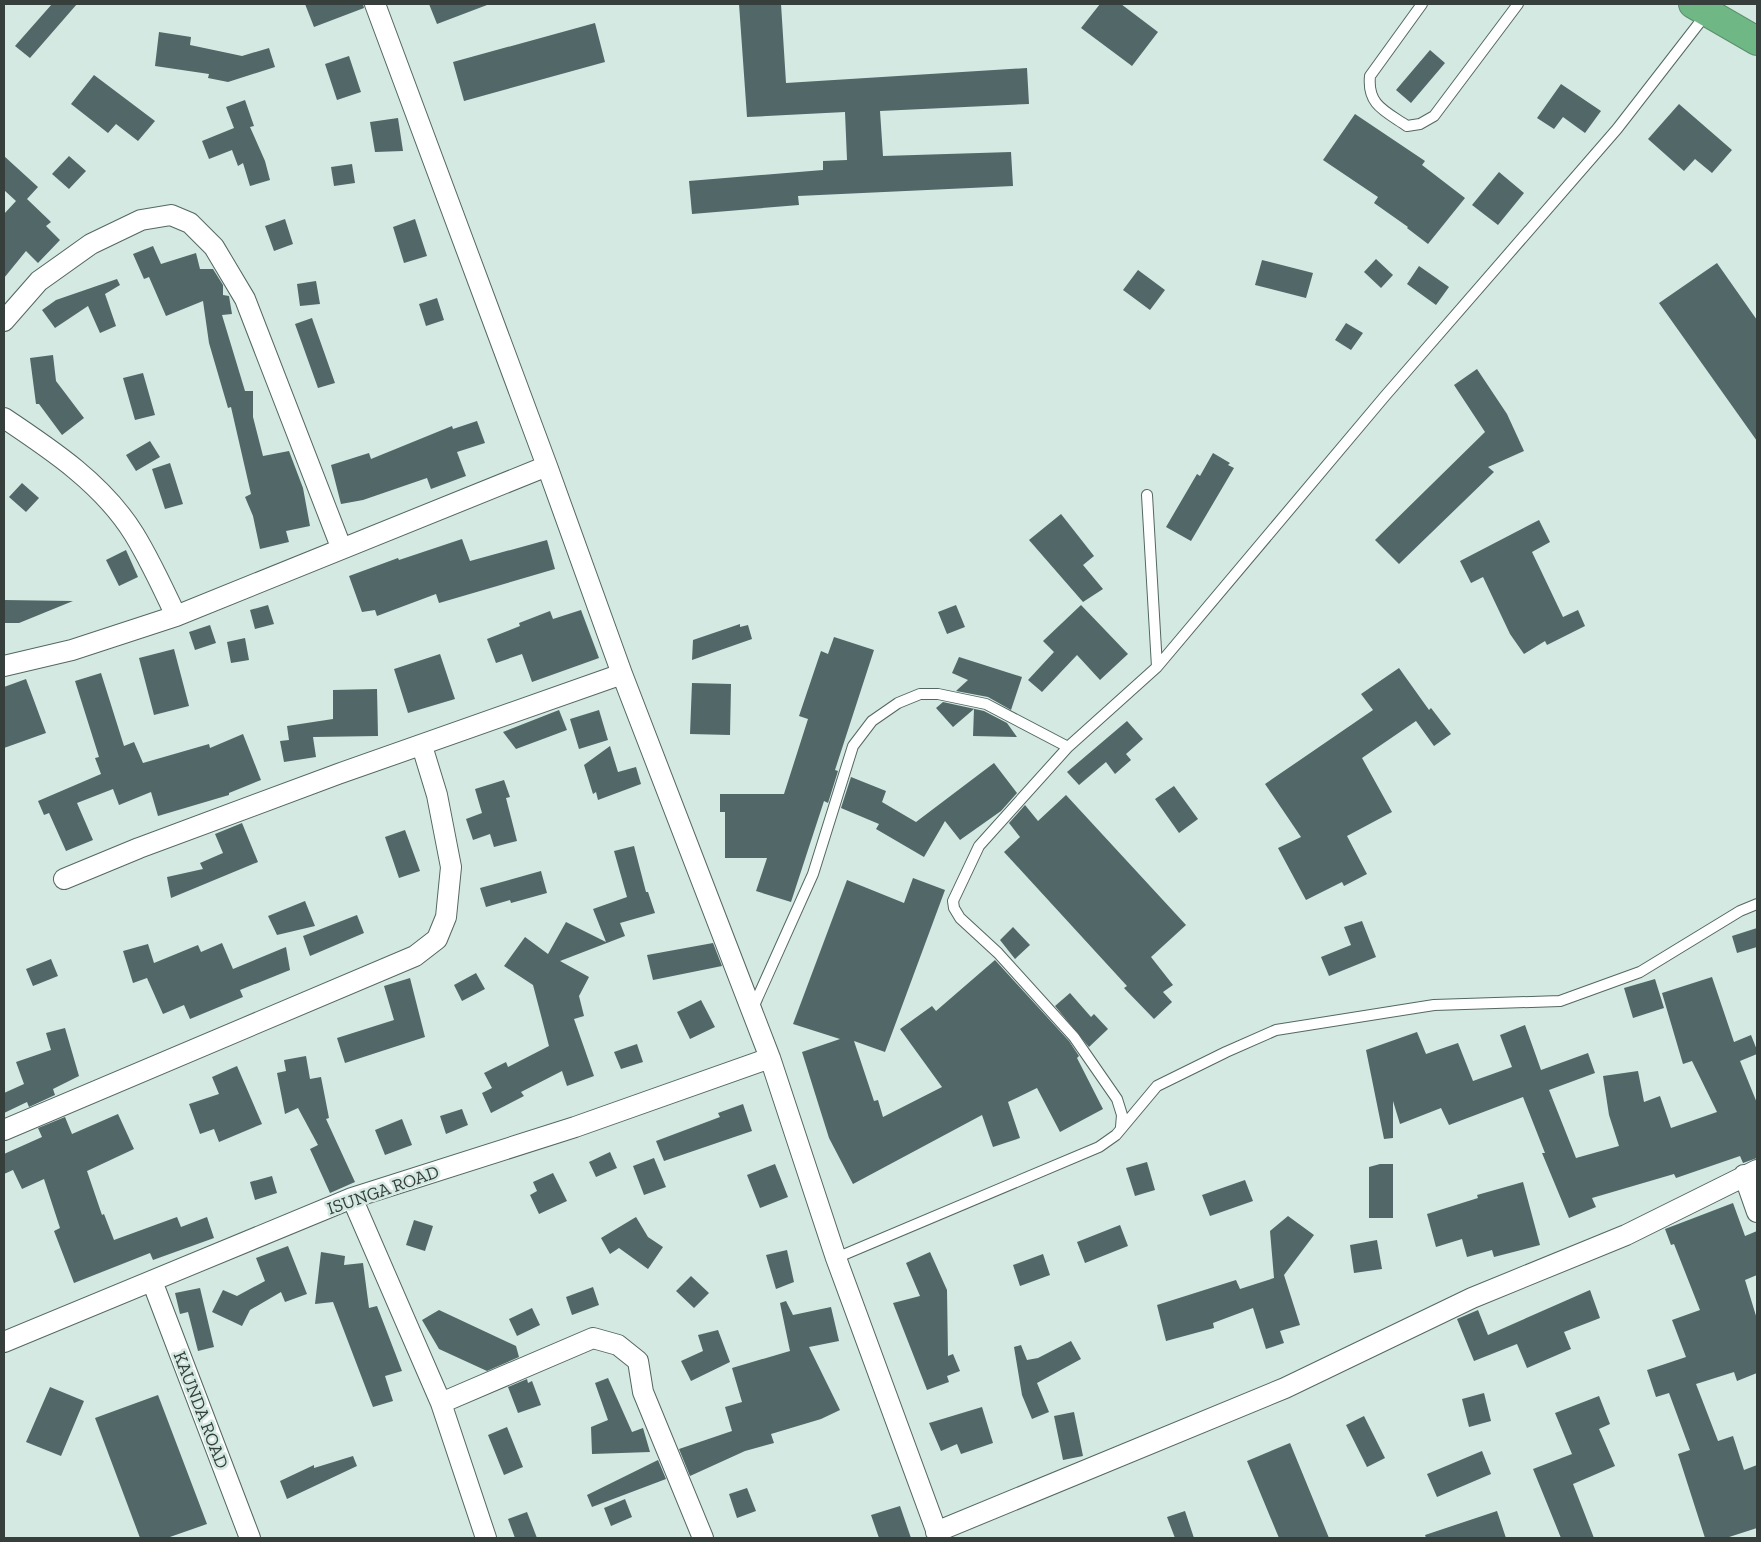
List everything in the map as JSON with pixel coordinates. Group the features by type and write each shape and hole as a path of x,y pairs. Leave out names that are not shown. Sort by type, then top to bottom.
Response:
{"highway":[{"path":"1700,8 1757,41"}],"street":[{"path":"375,4 548,466 622,674 770,1058 836,1258 937,1535 1284,1388 1472,1298 1626,1235 1751,1172 1757,1212"},
{"path":"4,321 39,281 91,244 141,220 171,215 190,223 214,247 245,299 341,547"},
{"path":"4,418 68,463 102,494 133,532 176,616"},
{"path":"4,666 72,650 176,616 341,547 437,512 548,466"},
{"path":"64,879 139,848 622,674"},
{"path":"4,1130 415,956 437,939 446,917 451,867 438,795 422,746"},
{"name":"ISUNGA ROAD","path":"4,1342 352,1198 574,1128 770,1058"},
{"path":"352,1198 441,1403 486,1538"},
{"name":"KAUNDA ROAD","path":"152,1281 250,1538"},
{"path":"441,1403 593,1338 618,1345 638,1361 643,1392 702,1538"}],"lane":[{"path":"1422,4 1370,76 1368,89 1373,102 1407,126 1420,124 1434,116 1518,4"},
{"path":"1122,1127 1122,1115 1116,1100 1074,1037 998,953 960,918 954,908 954,901 980,846 1068,747 1157,667 1392,388 1617,129 1700,8"},
{"path":"1147,495 1157,667"},
{"path":"752,1010 813,874 853,746 872,721 898,703 912,697 920,694 938,694 986,704 1068,747"},
{"path":"836,1258 1099,1147 1116,1135 1157,1086 1276,1030 1434,1005 1560,1001 1640,972 1740,911 1757,904"}],"building":[{"path":"52,4 77,4 30,58 15,46"},
{"path":"305,4 363,4 364,8 314,27"},
{"path":"429,4 487,4 487,5 437,24"},
{"path":"739,4 781,4 786,83 1027,68 1029,104 880,111 883,156 1011,152 1013,186 798,196 799,205 692,214 689,181 823,170 823,161 847,160 845,112 747,117"},
{"path":"1100,4 1121,4 1158,32 1132,66 1081,28"},
{"path":"595,23 605,62 464,101 453,62"},
{"path":"159,32 191,37 190,45 242,56 269,48 275,67 228,82 208,78 209,74 155,66"},
{"path":"1430,50 1445,63 1411,103 1396,90"},
{"path":"349,56 361,92 337,100 325,64"},
{"path":"94,75 155,121 138,141 116,124 108,133 71,104"},
{"path":"1561,84 1601,111 1585,133 1563,117 1554,129 1537,118"},
{"path":"245,100 254,126 250,127 265,161 270,180 250,186 243,163 238,166 232,150 209,159 202,141 234,128 226,107"},
{"path":"1679,104 1732,150 1712,173 1695,159 1684,171 1648,139"},
{"path":"1355,114 1425,161 1422,165 1465,198 1428,244 1374,203 1378,197 1323,160"},
{"path":"398,118 403,151 375,152 370,122"},
{"path":"4,156 38,187 27,199 51,222 46,226 60,240 38,263 26,251 4,278 4,214 16,201 4,190"},
{"path":"69,156 86,171 69,189 52,174"},
{"path":"352,164 355,183 334,186 331,167"},
{"path":"1499,172 1524,193 1498,225 1472,205"},
{"path":"285,219 293,244 274,251 265,226"},
{"path":"415,219 427,256 404,263 393,227"},
{"path":"153,246 161,264 196,253 200,269 213,269 223,285 223,295 229,296 232,314 222,315 245,391 253,391 253,417 263,456 289,451 303,488 310,526 286,531 289,542 260,549 253,516 245,497 251,494 231,407 228,408 209,343 203,301 166,316 149,277 144,279 133,254"},
{"path":"1376,259 1393,275 1381,288 1364,272"},
{"path":"1262,260 1313,273 1306,298 1255,285"},
{"path":"1717,263 1757,320 1757,441 1659,303"},
{"path":"1419,266 1449,287 1436,305 1407,284"},
{"path":"1138,270 1165,290 1150,310 1123,290"},
{"path":"117,279 120,285 105,294 116,326 100,333 88,306 55,328 42,310 56,300"},
{"path":"316,281 320,304 300,306 297,284"},
{"path":"437,298 444,320 426,326 419,304"},
{"path":"312,318 335,383 318,388 295,324"},
{"path":"1346,323 1363,333 1351,350 1335,340"},
{"path":"53,355 56,381 84,418 62,435 39,404 36,404 30,358"},
{"path":"1477,369 1507,414 1524,451 1488,467 1494,472 1399,564 1375,540 1485,432 1454,385"},
{"path":"143,373 155,415 135,420 123,378"},
{"path":"477,421 485,443 457,452 466,476 431,489 427,478 363,500 341,504 331,465 369,453 371,459 452,426 453,429"},
{"path":"150,441 160,457 136,471 126,455"},
{"path":"1213,453 1230,463 1228,465 1234,468 1191,541 1166,527 1197,474 1200,476"},
{"path":"170,463 183,504 165,509 152,469"},
{"path":"22,483 39,498 26,512 9,497"},
{"path":"1061,514 1094,556 1083,565 1103,589 1083,602 1029,540"},
{"path":"1539,520 1550,542 1532,552 1563,617 1578,610 1585,626 1547,645 1545,641 1524,654 1510,634 1483,577 1471,583 1460,561"},
{"path":"462,539 470,561 547,540 555,569 439,603 436,594 377,616 375,610 362,612 349,576 398,558 399,560"},
{"path":"126,550 138,577 119,586 106,560"},
{"path":"4,600 73,601 19,623 4,623"},
{"path":"268,605 274,624 255,629 250,610"},
{"path":"956,605 965,627 947,634 938,612"},
{"path":"1081,605 1128,654 1100,680 1077,655 1042,692 1028,680 1054,652 1043,641"},
{"path":"581,610 599,658 532,682 522,654 496,663 487,639 520,626 519,623 550,611 553,619"},
{"path":"740,624 740,627 748,625 752,639 692,660 693,640"},
{"path":"210,625 216,643 195,650 189,632"},
{"path":"834,637 874,650 835,770 838,771 828,803 824,801 791,902 756,891 767,858 725,858 725,812 720,812 720,794 784,794 808,719 799,716 821,651 828,654"},
{"path":"245,638 249,660 231,663 227,642"},
{"path":"174,649 189,706 154,715 139,658"},
{"path":"440,654 455,699 408,713 394,669"},
{"path":"959,657 1022,677 1011,710 988,697 956,691 968,680 952,673"},
{"path":"1399,668 1429,710 1431,708 1451,734 1434,746 1416,721 1362,758 1392,812 1347,836 1367,874 1344,886 1342,882 1306,900 1278,848 1301,837 1265,784 1373,710 1361,694"},
{"path":"101,673 124,746 134,742 143,763 209,744 210,748 243,734 261,780 229,793 229,795 158,816 151,792 119,805 113,789 77,803 93,840 66,851 49,813 44,815 38,801 101,774 95,758 99,757 75,681"},
{"path":"26,679 46,733 4,748 4,687"},
{"path":"692,683 731,684 730,735 690,734"},
{"path":"377,689 378,736 313,737 316,757 284,762 280,741 289,740 287,726 333,719 333,690"},
{"path":"943,702 984,711 1007,723 1017,737 973,736 974,709 953,727 936,708"},
{"path":"559,710 567,730 516,749 503,732"},
{"path":"599,710 608,740 579,749 570,719"},
{"path":"1127,721 1143,739 1126,754 1131,760 1115,774 1106,762 1079,785 1067,772"},
{"path":"610,746 618,772 636,767 641,784 598,800 596,792 593,794 584,765"},
{"path":"994,763 1017,793 1001,811 960,840 945,821 924,857 876,829 879,824 841,808 851,777 886,791 882,802 916,822"},
{"path":"504,780 510,797 506,798 517,841 494,847 490,834 473,840 466,819 482,813 475,789"},
{"path":"1174,786 1198,819 1179,833 1155,799"},
{"path":"1066,795 1186,925 1151,957 1173,985 1163,992 1172,1002 1154,1019 1124,988 1127,986 1004,852 1020,837 1009,823 1025,805 1038,821"},
{"path":"242,823 258,862 171,898 167,877 203,869 200,863 223,853 215,834"},
{"path":"405,830 420,871 399,878 385,837"},
{"path":"634,846 646,892 648,892 655,913 620,923 625,936 560,961 589,977 579,996 584,1016 574,1019 594,1076 567,1086 562,1071 521,1092 524,1096 491,1113 482,1093 492,1088 484,1073 506,1062 508,1067 549,1046 533,985 504,966 525,937 548,954 566,922 606,942 593,909 627,897 614,851"},
{"path":"541,871 547,893 511,903 510,900 486,907 480,888"},
{"path":"913,878 945,890 885,1052 854,1041 874,1101 878,1100 883,1117 942,1087 900,1029 932,1006 936,1011 995,960 1069,1041 1079,1056 1077,1058 1103,1109 1060,1132 1037,1088 1008,1102 1020,1138 993,1147 982,1115 853,1184 829,1138 802,1052 840,1039 793,1024 847,880 904,903"},
{"path":"305,901 315,926 277,935 268,916"},
{"path":"357,915 364,933 310,956 303,936"},
{"path":"1362,921 1376,957 1329,976 1321,957 1351,945 1344,927"},
{"path":"1013,927 1030,945 1015,959 1000,940"},
{"path":"1757,928 1757,947 1737,953 1732,936"},
{"path":"222,943 233,969 286,947 290,970 240,990 243,997 190,1019 184,1005 163,1014 147,978 133,983 123,951 148,944 154,963 198,945 201,952"},
{"path":"713,943 722,966 653,980 647,955"},
{"path":"51,959 58,976 33,986 26,969"},
{"path":"476,973 485,989 462,1001 454,985"},
{"path":"1712,977 1734,1042 1751,1035 1757,1050 1757,1054 1740,1061 1757,1103 1757,1158 1743,1163 1740,1156 1676,1178 1674,1174 1592,1198 1596,1207 1569,1218 1542,1153 1545,1153 1523,1097 1449,1125 1441,1108 1400,1124 1393,1101 1393,1138 1384,1139 1366,1050 1417,1032 1426,1054 1458,1043 1473,1081 1512,1067 1500,1035 1525,1025 1541,1070 1588,1053 1595,1073 1549,1090 1576,1158 1619,1146 1609,1115 1603,1076 1638,1071 1644,1102 1660,1096 1671,1128 1717,1112 1692,1061 1683,1064 1662,993"},
{"path":"410,978 425,1037 345,1063 337,1038 394,1020 384,986"},
{"path":"1655,979 1664,1008 1633,1018 1624,988"},
{"path":"1070,993 1091,1017 1094,1014 1108,1029 1089,1047 1055,1006"},
{"path":"701,1000 715,1027 690,1039 677,1012"},
{"path":"65,1028 79,1076 53,1089 55,1095 29,1107 27,1102 4,1113 4,1093 24,1084 16,1062 51,1050 46,1033"},
{"path":"637,1044 643,1062 621,1069 614,1052"},
{"path":"306,1056 310,1079 321,1077 329,1118 326,1119 355,1182 330,1193 310,1149 318,1145 298,1108 285,1114 277,1073 286,1071 284,1060"},
{"path":"237,1066 262,1124 219,1142 214,1129 200,1134 189,1104 219,1094 212,1077"},
{"path":"743,1104 752,1131 664,1161 656,1141 720,1117 718,1113"},
{"path":"462,1109 468,1125 446,1134 440,1116"},
{"path":"118,1114 134,1149 87,1171 102,1215 104,1214 114,1240 177,1217 181,1227 207,1217 214,1238 153,1260 150,1253 74,1283 54,1231 60,1228 44,1179 22,1189 13,1170 4,1174 4,1154 42,1137 38,1128 65,1117 72,1134"},
{"path":"402,1119 412,1145 385,1155 375,1130"},
{"path":"610,1152 617,1168 596,1177 589,1162"},
{"path":"654,1158 666,1187 644,1195 633,1166"},
{"path":"1147,1162 1155,1190 1135,1196 1126,1168"},
{"path":"775,1164 788,1197 760,1208 747,1175"},
{"path":"1380,1164 1393,1164 1393,1218 1369,1218 1369,1167"},
{"path":"553,1173 567,1201 539,1214 530,1195 537,1191 533,1182"},
{"path":"272,1176 277,1193 255,1200 250,1182"},
{"path":"1245,1180 1253,1201 1210,1216 1202,1195"},
{"path":"1523,1182 1540,1245 1494,1257 1492,1250 1467,1257 1462,1239 1436,1247 1427,1214 1478,1198 1477,1195"},
{"path":"1733,1203 1745,1236 1757,1231 1757,1275 1745,1280 1757,1319 1757,1373 1737,1381 1734,1372 1696,1384 1718,1441 1733,1436 1744,1470 1757,1465 1757,1528 1726,1538 1705,1538 1678,1454 1690,1450 1669,1393 1656,1397 1647,1370 1686,1357 1672,1320 1700,1310 1674,1244 1671,1245 1665,1229"},
{"path":"1288,1216 1314,1235 1284,1275 1300,1325 1280,1331 1284,1343 1266,1349 1253,1308 1213,1323 1214,1328 1166,1341 1157,1305 1236,1280 1240,1289 1274,1278 1270,1231"},
{"path":"636,1217 648,1237 663,1247 648,1269 619,1248 610,1254 601,1238"},
{"path":"414,1220 433,1226 425,1251 406,1245"},
{"path":"1120,1225 1128,1246 1085,1263 1077,1242"},
{"path":"1377,1240 1382,1269 1354,1273 1350,1245"},
{"path":"288,1246 307,1294 285,1302 281,1292 250,1310 242,1326 212,1312 223,1290 237,1296 265,1281 256,1258"},
{"path":"787,1250 794,1282 776,1289 766,1255"},
{"path":"321,1252 345,1256 344,1265 363,1263 369,1308 377,1306 402,1371 385,1376 393,1401 373,1407 333,1302 315,1304"},
{"path":"930,1252 947,1290 948,1356 953,1354 960,1371 947,1376 949,1382 927,1390 893,1303 920,1296 906,1263"},
{"path":"1043,1254 1050,1275 1020,1286 1013,1265"},
{"path":"691,1276 709,1293 694,1308 676,1291"},
{"path":"593,1287 599,1305 572,1315 566,1297"},
{"path":"200,1288 214,1347 198,1351 188,1312 180,1314 175,1293"},
{"path":"1590,1290 1600,1318 1564,1332 1571,1349 1527,1368 1517,1344 1474,1361 1457,1319 1478,1310 1488,1335"},
{"path":"786,1301 793,1315 831,1307 839,1341 809,1347 840,1410 821,1419 771,1434 774,1443 745,1451 690,1476 679,1449 732,1431 725,1407 742,1402 732,1368 790,1351 780,1303"},
{"path":"532,1308 540,1325 517,1336 509,1319"},
{"path":"439,1310 516,1346 519,1357 487,1371 439,1349 422,1320"},
{"path":"718,1330 730,1362 691,1381 681,1361 703,1351 698,1335"},
{"path":"1071,1341 1081,1359 1037,1383 1049,1412 1032,1419 1022,1395 1014,1347 1021,1345 1027,1360 1038,1358"},
{"path":"608,1378 632,1432 643,1428 650,1452 592,1454 591,1427 608,1420 595,1383"},
{"path":"527,1379 528,1383 532,1381 541,1405 518,1413 508,1387"},
{"path":"50,1387 84,1401 61,1456 26,1442"},
{"path":"1484,1393 1491,1421 1469,1427 1462,1399"},
{"path":"158,1395 207,1524 167,1538 140,1538 95,1418"},
{"path":"1599,1396 1610,1424 1599,1429 1615,1466 1573,1484 1594,1538 1561,1538 1533,1469 1572,1454 1555,1413"},
{"path":"982,1407 993,1443 961,1454 957,1444 941,1451 929,1423"},
{"path":"1074,1412 1083,1456 1063,1460 1054,1416"},
{"path":"1364,1416 1385,1458 1367,1467 1346,1425"},
{"path":"507,1427 523,1467 504,1475 488,1435"},
{"path":"1290,1443 1329,1538 1279,1538 1247,1461"},
{"path":"1482,1451 1491,1474 1437,1497 1427,1474"},
{"path":"353,1456 357,1466 287,1499 280,1481 314,1465 314,1468"},
{"path":"658,1460 666,1479 592,1507 587,1495"},
{"path":"747,1488 756,1511 737,1518 729,1494"},
{"path":"625,1499 632,1517 611,1526 604,1508"},
{"path":"900,1506 911,1538 879,1538 871,1515"},
{"path":"1185,1511 1194,1538 1175,1538 1167,1517"},
{"path":"1497,1511 1506,1538 1426,1538 1425,1535"},
{"path":"527,1512 537,1538 515,1538 508,1519"}]}
